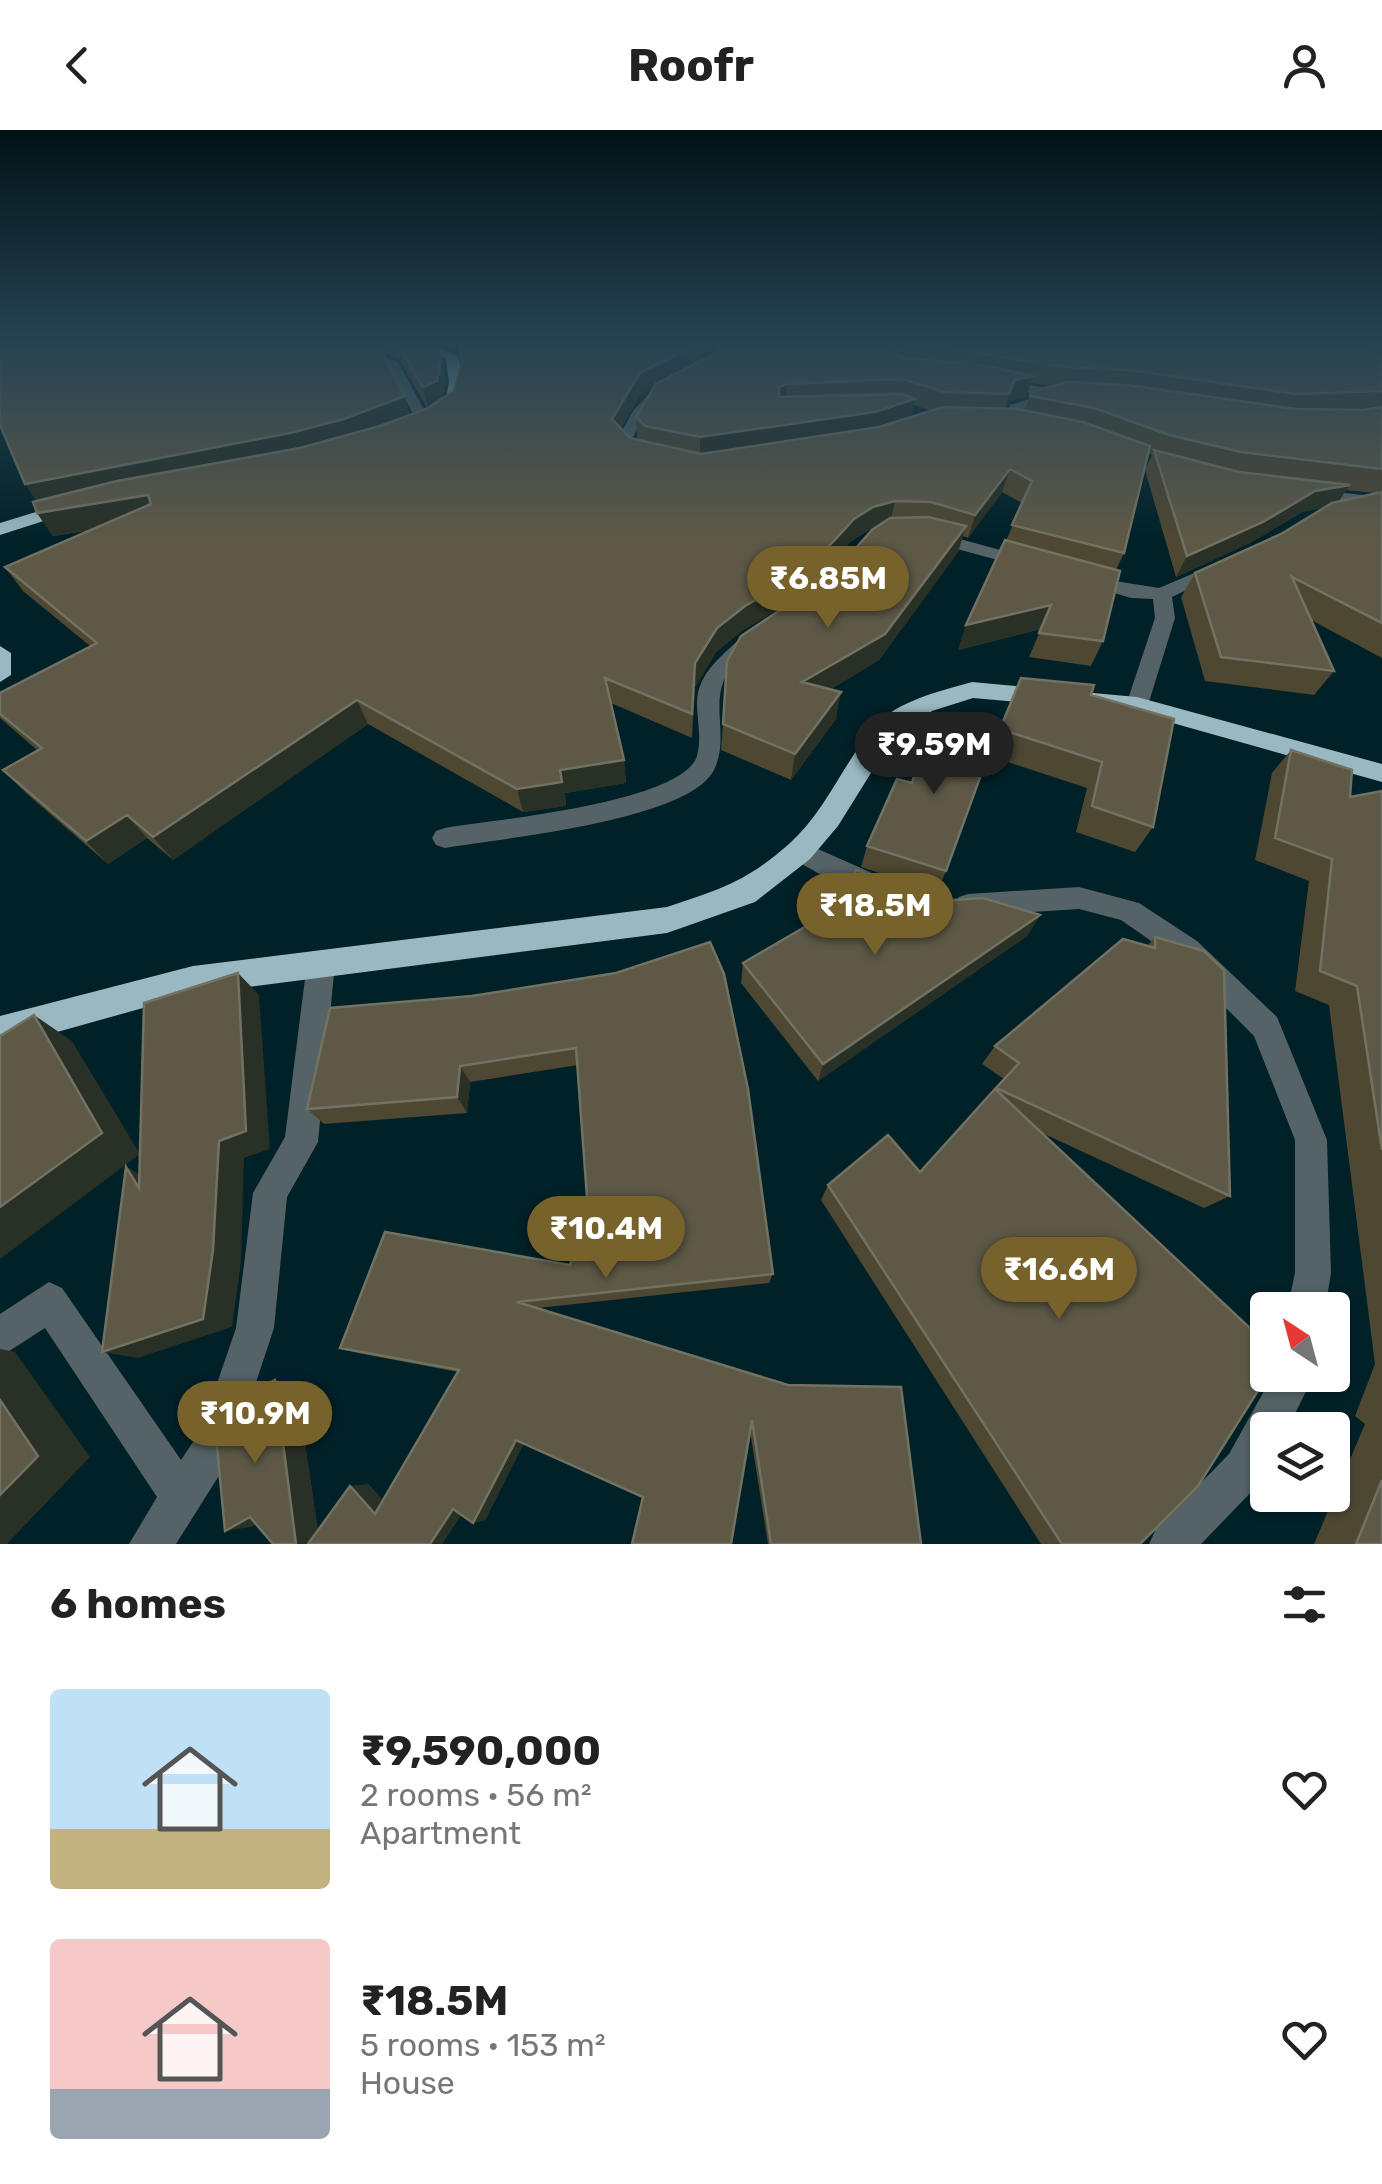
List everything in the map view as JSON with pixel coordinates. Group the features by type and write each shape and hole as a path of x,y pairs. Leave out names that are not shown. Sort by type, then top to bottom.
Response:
{"highway":[{"path":"419,427 446,410"},
{"path":"0,529 91,502"},
{"path":"0,653 0,675"},
{"path":"0,1032 193,980 667,920 745,894 800,851 828,819 885,730 924,705 972,690 1138,706 1382,773"}],"street":[{"path":"412,410 419,427"},
{"path":"643,410 624,440 639,454 655,459"},
{"path":"1011,423 1014,410"},
{"path":"1286,492 1382,503"},
{"path":"1329,516 1382,503"},
{"path":"904,532 923,534 1096,585 1162,594 1242,558"},
{"path":"1138,706 1164,618 1162,594"},
{"path":"445,838 644,804 684,786 702,770 708,756 712,730 707,700 716,672 768,627"},
{"path":"800,851 849,877 914,901"},
{"path":"945,906 1078,898 1129,911 1186,950 1266,1027 1312,1140 1313,1273 1309,1292"},
{"path":"152,1544 218,1441 255,1328 270,1193 301,1142 321,963"},
{"path":"0,1338 49,1301 182,1497"},
{"path":"1171,1544 1244,1469 1285,1392"}],"building":[{"path":"0,410 368,410 290,433 25,484 0,425"},
{"path":"423,410 617,410 612,419 630,438 701,454 879,427 933,410 1022,410 1083,422 1150,446 1124,553 1012,525 1032,481 1010,469 975,515 931,502 895,501 873,507 854,519 806,571 745,606 717,628 695,663 692,714 605,678 624,760 560,770 562,782 517,789 357,700 153,837 127,815 86,841 3,770 42,748 0,714 0,693 97,643 5,567 151,504 148,495 37,513 33,502 117,481 300,448"},
{"path":"640,410 881,410 700,437 645,426 636,417"},
{"path":"1100,410 1382,410 1382,469 1241,452 1169,435"},
{"path":"1154,450 1239,472 1350,485 1315,491 1263,522 1187,556"},
{"path":"1382,492 1382,623 1292,577 1334,671 1221,657 1195,573 1281,534 1332,503"},
{"path":"928,517 966,526 885,634 802,682 841,692 795,754 723,724 727,661 741,636 830,577 872,530 890,518"},
{"path":"1005,540 1120,571 1103,641 1039,633 1051,605 966,625"},
{"path":"1021,678 1094,685 1091,695 1174,719 1153,827 1092,806 1102,762 1000,729"},
{"path":"930,719 991,734 985,764 946,871 867,846 897,779 912,783"},
{"path":"1291,750 1352,770 1350,797 1382,791 1382,1150 1357,986 1320,971 1332,859 1275,838"},
{"path":"856,870 939,901 983,898 1040,915 823,1064 743,963 815,921 849,885"},
{"path":"1155,937 1204,951 1224,970 1230,1196 996,1088 1019,1063 995,1046 1123,939 1155,948"},
{"path":"710,942 724,974 748,1089 773,1274 517,1302 788,1385 901,1387 921,1544 771,1544 752,1420 731,1544 632,1544 643,1497 516,1440 473,1523 453,1509 430,1544 308,1544 350,1486 375,1514 459,1370 340,1348 385,1232 570,1265 588,1211 576,1048 460,1066 457,1097 307,1109 330,1008 472,996 616,973"},
{"path":"238,973 246,1131 219,1141 213,1250 203,1319 102,1352 126,1167 139,1188 144,1003"},
{"path":"34,1015 102,1133 0,1207 0,1036"},
{"path":"995,1089 1250,1328 1250,1392 1257,1392 1198,1486 1140,1544 1062,1544 828,1185 888,1135 920,1172"},
{"path":"275,1380 296,1544 273,1544 250,1517 225,1531 216,1437 228,1404"},
{"path":"0,1400 38,1456 0,1495"},
{"path":"1382,1480 1382,1544 1356,1544"}]}
